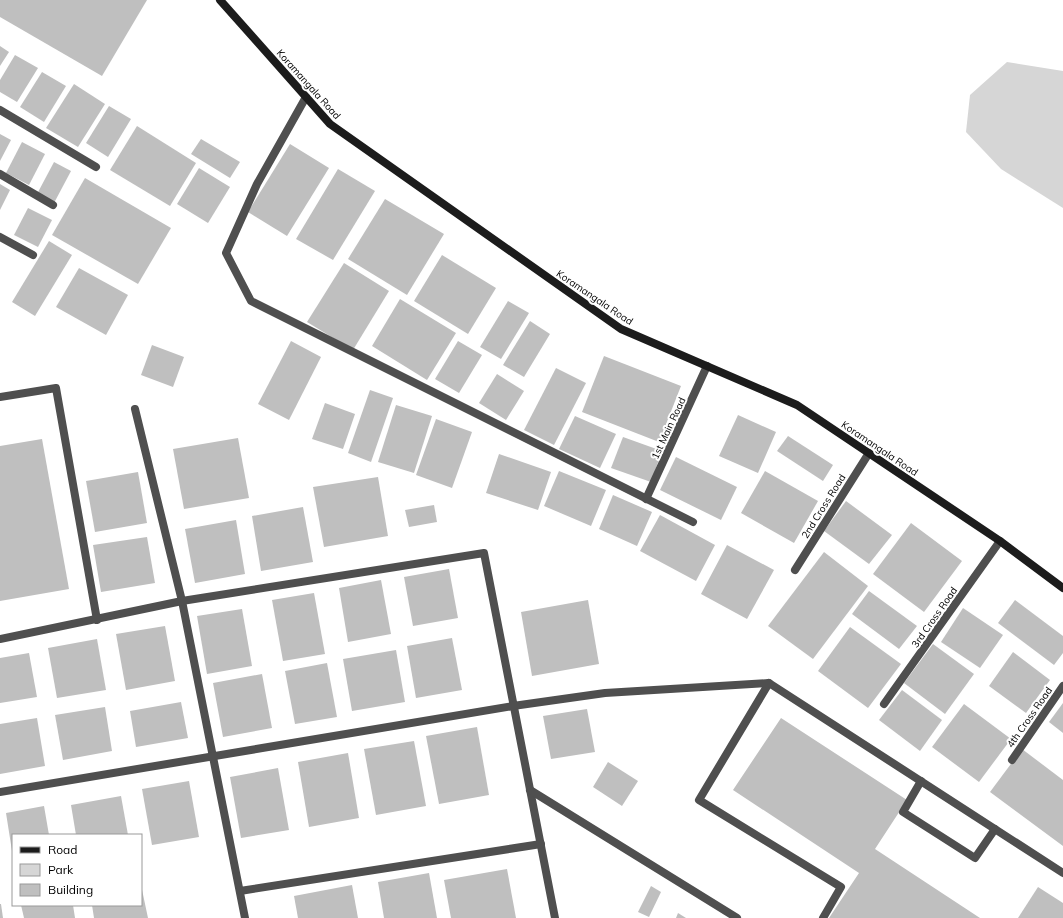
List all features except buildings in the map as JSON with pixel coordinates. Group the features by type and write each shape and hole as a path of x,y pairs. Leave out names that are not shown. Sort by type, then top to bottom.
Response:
{"street":[{"name":"Koramangala Road","path":"220,0 330,124 621,329 797,405 1000,541 1063,588"},
{"path":"306,97 257,184 226,253 251,301 693,522"},
{"path":"0,110 96,167"},
{"path":"0,174 53,205"},
{"path":"0,237 33,256"},
{"name":"1st Main Road","path":"646,499 707,366"},
{"path":"0,397 56,388 97,620"},
{"path":"135,409 182,601 245,918"},
{"name":"2nd Cross Road","path":"795,570 868,453"},
{"name":"3rd Cross Road","path":"884,704 1000,541"},
{"path":"0,639 97,620 182,601 484,553 555,918"},
{"path":"769,683 699,800 841,887 823,918"},
{"path":"0,792 514,706 605,693 769,683 1063,873"},
{"name":"4th Cross Road","path":"1012,760 1063,686"},
{"path":"921,781 903,812 975,858 995,829"},
{"path":"530,790 737,918"},
{"path":"240,890 541,844"}],"green space":[{"path":"1007,62 1063,71 1063,208 1001,169 966,132 970,95"}]}
